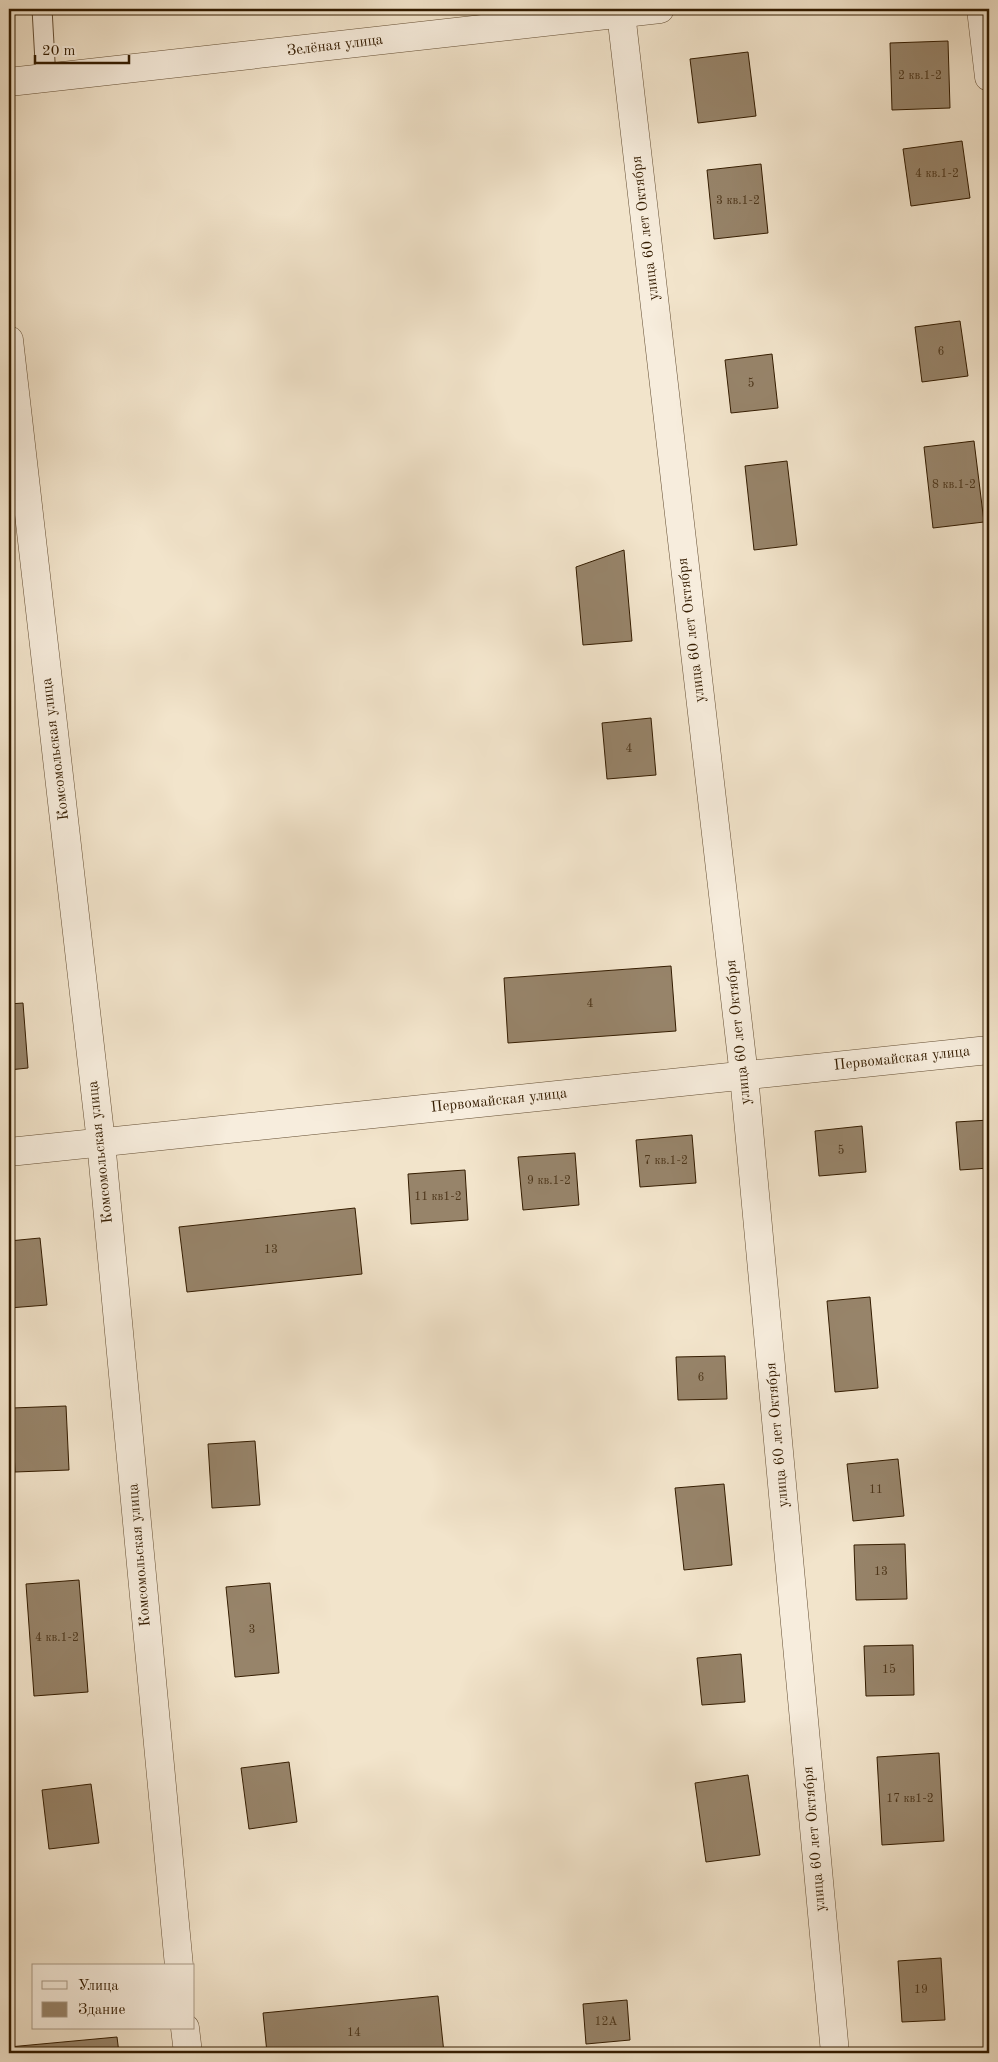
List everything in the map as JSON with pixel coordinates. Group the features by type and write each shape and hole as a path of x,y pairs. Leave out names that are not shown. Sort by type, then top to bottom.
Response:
{"street":[{"name":"Зелёная улица","path":"9,82 660,9"},
{"path":"982,9 989,77"},
{"name":"улица 60 лет Октября","path":"621,13 744,1076 835,2053"},
{"name":"Комсомольская улица","path":"9,340 101,1142 179,1964"},
{"name":"Первомайская улица","path":"9,1152 989,1050"},
{"path":"185,2030 188,2053"}],"lane":[{"path":"42,9 46,79"}],"building":[{"path":"948,41 950,108 892,110 890,43"},
{"path":"748,52 756,116 698,123 690,59"},
{"path":"962,141 970,198 911,206 903,149"},
{"path":"761,164 768,233 714,239 707,170"},
{"path":"960,321 968,376 922,382 915,327"},
{"path":"772,354 778,408 731,413 725,360"},
{"path":"974,441 984,522 933,528 924,447"},
{"path":"787,461 797,545 754,550 745,466"},
{"path":"624,550 632,641 583,645 576,567"},
{"path":"651,718 656,775 607,779 602,723"},
{"path":"9,857 12,888 9,889"},
{"path":"671,966 676,1031 508,1043 504,978"},
{"path":"23,1003 28,1068 9,1070 9,1004"},
{"path":"989,1120 989,1168 960,1170 956,1122"},
{"path":"862,1126 866,1172 819,1176 815,1131"},
{"path":"692,1135 696,1183 640,1187 636,1140"},
{"path":"575,1153 579,1205 523,1210 518,1157"},
{"path":"465,1170 468,1220 411,1224 408,1174"},
{"path":"355,1208 362,1274 187,1292 179,1227"},
{"path":"40,1238 47,1305 9,1308 9,1241"},
{"path":"870,1297 878,1388 835,1392 827,1301"},
{"path":"725,1356 727,1399 678,1400 676,1357"},
{"path":"66,1406 69,1470 15,1472 12,1408"},
{"path":"255,1441 260,1505 212,1508 208,1444"},
{"path":"898,1459 904,1516 853,1521 847,1464"},
{"path":"724,1484 732,1565 684,1570 675,1488"},
{"path":"905,1544 907,1599 856,1600 854,1545"},
{"path":"79,1580 88,1692 34,1696 26,1584"},
{"path":"270,1583 279,1673 235,1677 226,1587"},
{"path":"913,1645 914,1695 866,1696 864,1646"},
{"path":"741,1654 745,1702 702,1705 697,1658"},
{"path":"939,1753 944,1841 882,1845 877,1757"},
{"path":"289,1762 297,1822 249,1829 241,1768"},
{"path":"748,1775 760,1855 706,1862 695,1783"},
{"path":"91,1784 99,1843 49,1849 42,1790"},
{"path":"941,1958 945,2020 902,2022 898,1961"},
{"path":"438,1996 444,2053 267,2053 263,2013"},
{"path":"627,2000 630,2040 586,2044 583,2004"},
{"path":"117,2037 119,2053 9,2053 9,2047"}]}
